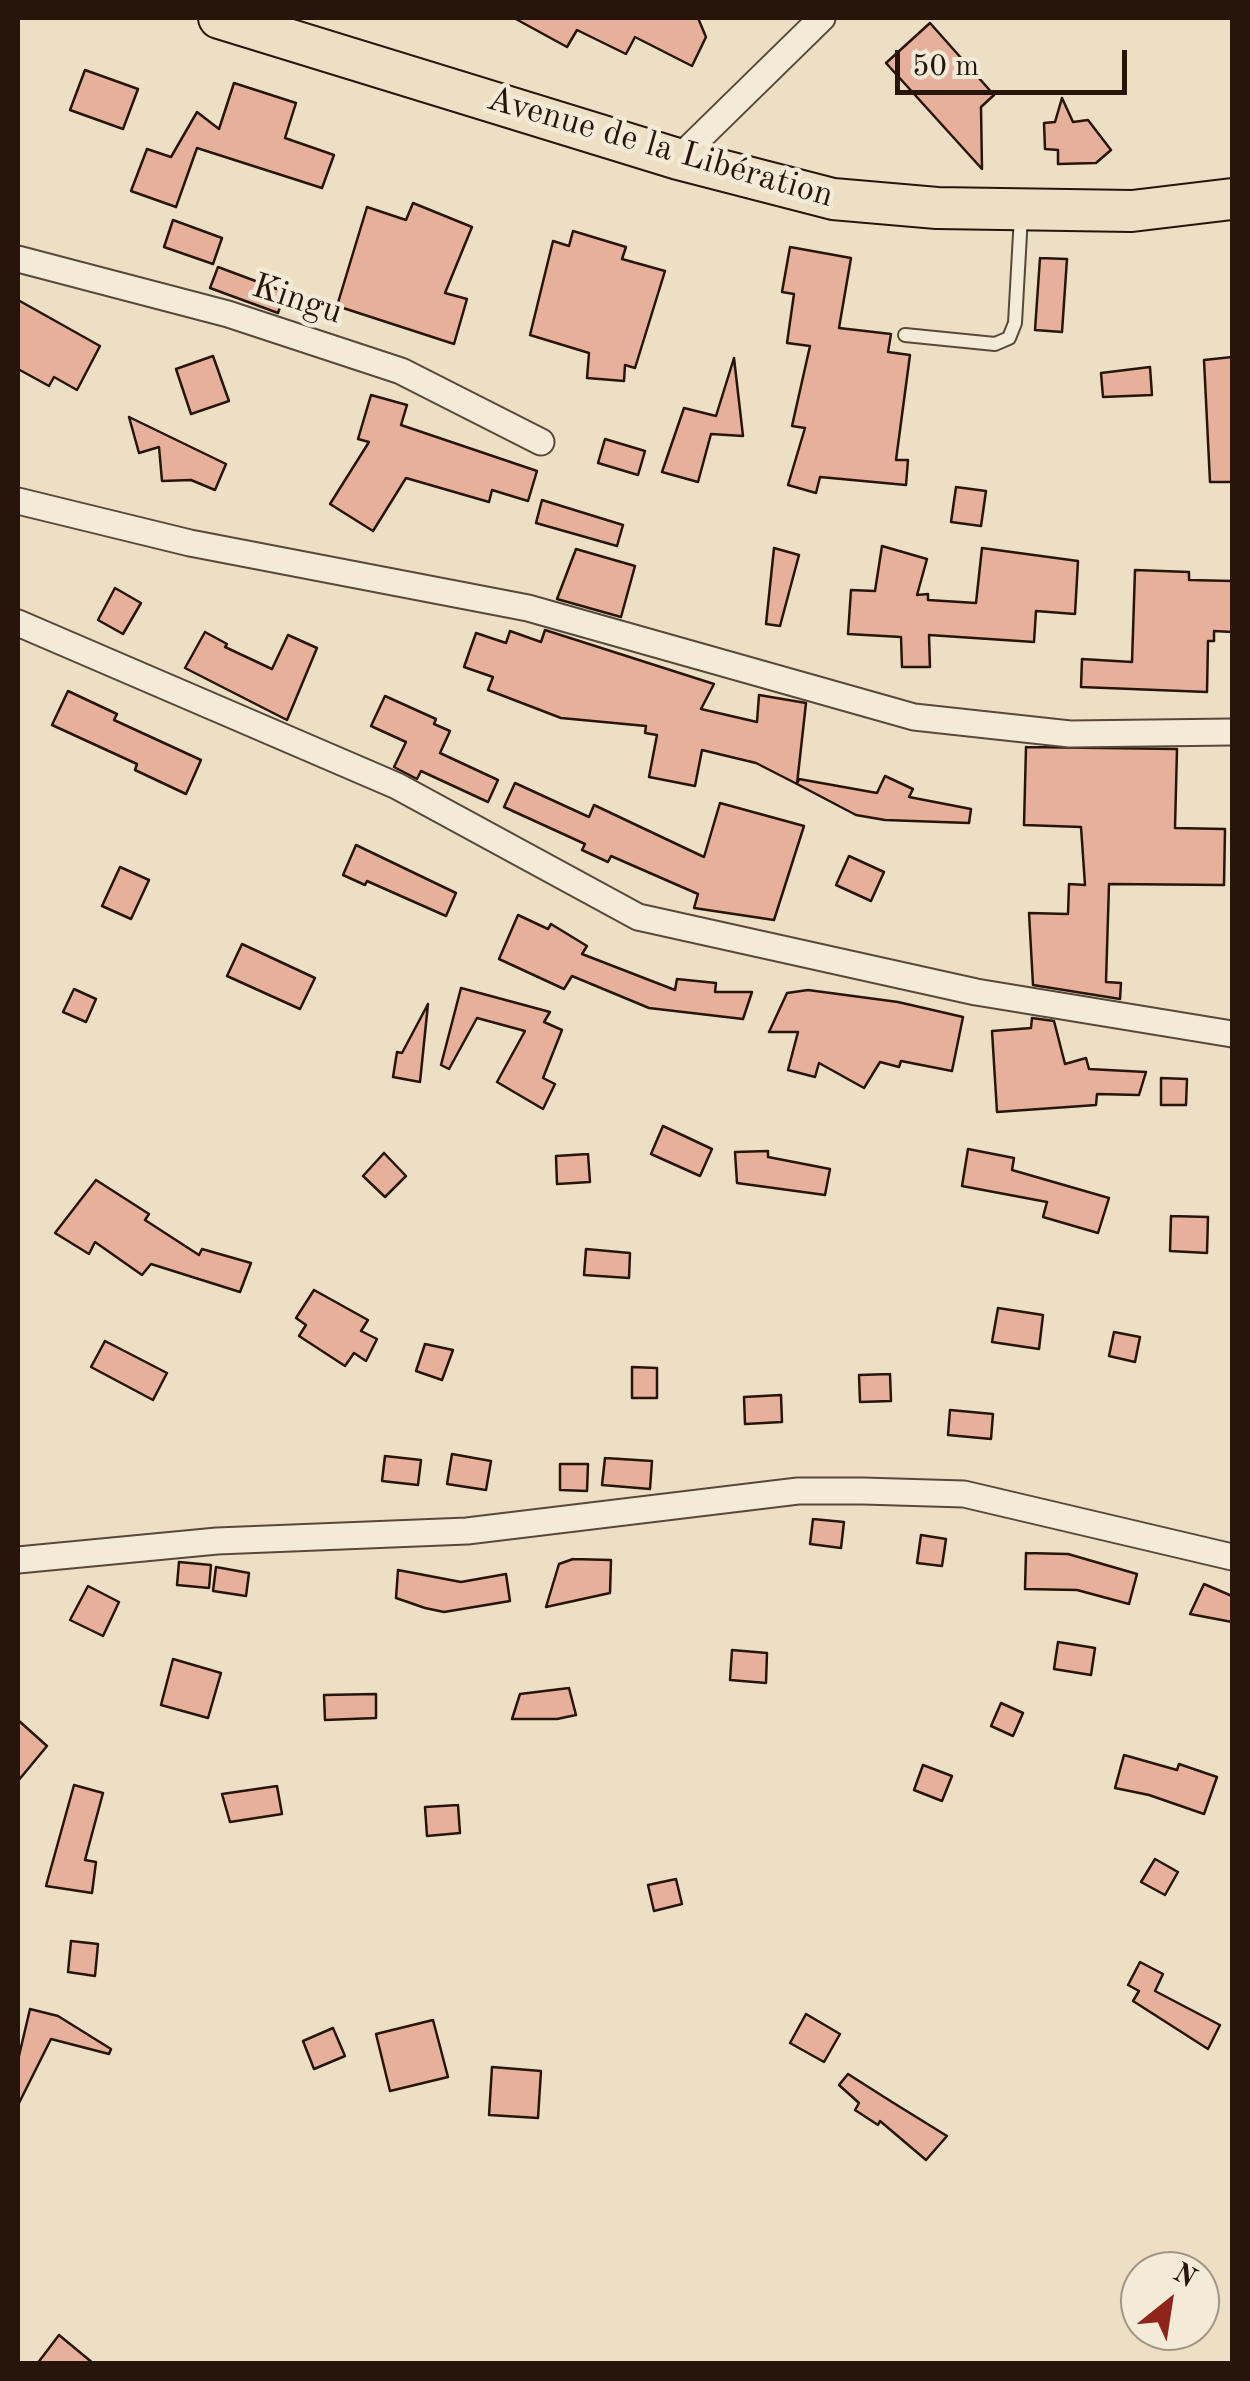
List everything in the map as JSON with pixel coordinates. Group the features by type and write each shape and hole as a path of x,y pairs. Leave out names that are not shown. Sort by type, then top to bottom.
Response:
{"highway":[{"name":"Avenue de la Libération","path":"219,18 678,158 833,199 937,208 1132,211 1232,198"}],"street":[{"path":"678,158 822,18"},
{"name":"Kingu","path":"18,259 228,314 401,371 542,442"},
{"path":"18,502 190,543 528,608 914,717 1070,734 1232,732"},
{"path":"18,623 397,786 638,916 976,992 1232,1034"},
{"path":"18,1560 216,1542 467,1531 798,1492 863,1490 964,1494 1232,1558"}],"lane":[{"path":"905,335 995,344 1009,338 1016,323 1022,209"}],"building":[{"path":"514,18 698,18 706,37 692,66 635,37 626,54 577,30 567,47"},
{"path":"930,23 994,95 981,107 982,169 886,63"},
{"path":"85,70 138,89 123,129 70,110"},
{"path":"234,83 296,103 285,138 334,155 322,188 197,148 176,207 131,191 147,149 171,157 197,112 219,129"},
{"path":"1062,98 1073,122 1088,120 1111,150 1096,163 1058,164 1058,150 1045,149 1044,123 1055,122"},
{"path":"413,203 472,227 445,293 467,299 454,344 337,306 367,207 406,220"},
{"path":"173,220 222,238 213,264 164,247"},
{"path":"573,231 626,247 622,259 665,271 635,368 625,365 624,381 587,378 589,353 530,335 553,241 569,246"},
{"path":"790,247 851,258 839,328 891,334 888,352 910,355 896,460 908,460 906,485 820,477 816,493 788,485 805,428 792,426 810,346 787,343 794,294 782,292"},
{"path":"1040,258 1067,259 1062,332 1035,330"},
{"path":"218,267 285,292 278,313 210,288"},
{"path":"18,300 100,346 77,390 54,377 49,386 18,369"},
{"path":"213,356 229,401 191,414 176,369"},
{"path":"1232,357 1232,482 1210,482 1204,360"},
{"path":"734,358 743,436 711,434 698,482 662,472 684,408 716,416"},
{"path":"1150,367 1152,395 1103,397 1101,373"},
{"path":"371,395 407,405 401,425 537,471 528,501 492,490 489,502 406,478 373,531 330,504 369,442 358,439"},
{"path":"129,417 226,464 215,490 191,480 162,481 159,447 139,453"},
{"path":"605,439 645,451 638,475 598,463"},
{"path":"956,487 986,491 981,526 951,522"},
{"path":"542,500 623,525 617,546 536,523"},
{"path":"882,546 927,559 917,595 928,594 928,600 976,603 982,548 1078,561 1075,614 1036,611 1034,642 929,635 930,667 902,667 901,637 848,634 851,590 875,591"},
{"path":"774,548 799,555 780,626 766,624"},
{"path":"576,549 635,566 621,617 557,599"},
{"path":"1135,570 1189,572 1189,580 1232,581 1232,632 1214,631 1214,641 1208,641 1207,692 1081,687 1082,659 1132,662"},
{"path":"115,588 141,603 123,634 98,620"},
{"path":"545,630 714,684 701,709 757,722 759,695 806,703 797,784 756,763 702,750 695,786 649,777 657,735 645,733 646,726 561,718 488,690 493,677 464,667 476,633 506,643 510,631 541,642"},
{"path":"205,632 227,644 225,647 272,669 288,635 317,648 287,720 185,668"},
{"path":"68,691 117,714 114,720 201,760 186,794 135,770 137,764 52,725"},
{"path":"385,696 436,719 434,724 450,731 440,753 498,780 488,802 421,771 417,779 394,767 406,742 371,726"},
{"path":"1026,747 1177,749 1175,828 1225,829 1224,885 1109,884 1106,982 1121,983 1120,999 1033,985 1029,913 1068,914 1069,884 1085,885 1081,827 1024,825"},
{"path":"885,776 913,789 909,797 971,809 969,823 856,815 797,784 799,779 877,793"},
{"path":"515,783 589,817 594,805 704,857 720,803 804,826 774,920 694,908 698,894 611,856 608,862 582,850 585,844 504,807"},
{"path":"356,845 456,893 446,916 367,881 365,885 343,875"},
{"path":"849,856 884,872 871,901 836,885"},
{"path":"120,867 149,880 131,919 102,906"},
{"path":"518,915 548,929 551,924 587,946 582,954 675,990 677,979 716,983 715,992 752,992 743,1019 649,1008 572,976 564,989 499,959"},
{"path":"242,944 315,978 300,1009 227,976"},
{"path":"461,988 550,1012 544,1022 562,1030 543,1078 555,1084 543,1109 497,1082 525,1031 477,1018 449,1069 441,1065"},
{"path":"74,989 96,999 86,1022 63,1012"},
{"path":"808,990 898,1002 963,1017 952,1071 901,1061 899,1067 880,1062 864,1088 819,1063 815,1077 788,1070 798,1032 769,1032 787,993"},
{"path":"428,1004 420,1082 393,1077 397,1052 402,1053"},
{"path":"1032,1018 1054,1021 1065,1064 1086,1058 1089,1069 1146,1072 1139,1095 1097,1094 1096,1105 997,1112 992,1031 1031,1028"},
{"path":"1161,1078 1187,1079 1186,1105 1161,1105"},
{"path":"663,1126 712,1149 700,1176 651,1154"},
{"path":"968,1149 1014,1158 1012,1170 1109,1198 1098,1233 1043,1217 1047,1202 962,1186"},
{"path":"768,1151 768,1157 830,1169 825,1195 737,1183 735,1152"},
{"path":"384,1153 406,1176 385,1197 363,1176"},
{"path":"588,1154 590,1182 557,1184 556,1156"},
{"path":"96,1180 149,1214 145,1220 199,1255 202,1249 251,1263 240,1292 151,1264 142,1275 95,1242 89,1254 55,1233"},
{"path":"1171,1216 1208,1217 1207,1253 1170,1251"},
{"path":"586,1249 630,1253 629,1278 584,1275"},
{"path":"314,1290 368,1320 361,1331 377,1339 366,1361 354,1353 345,1366 299,1336 306,1325 296,1318"},
{"path":"998,1308 1043,1315 1039,1349 992,1342"},
{"path":"1114,1332 1140,1337 1135,1362 1109,1356"},
{"path":"105,1341 167,1373 153,1400 91,1367"},
{"path":"425,1344 453,1350 442,1380 416,1371"},
{"path":"632,1367 657,1368 657,1398 632,1398"},
{"path":"890,1374 891,1401 860,1402 859,1375"},
{"path":"781,1395 782,1422 745,1424 744,1397"},
{"path":"950,1410 993,1414 991,1439 948,1435"},
{"path":"452,1454 491,1461 486,1490 447,1484"},
{"path":"385,1456 421,1460 418,1485 382,1481"},
{"path":"605,1458 652,1461 650,1489 602,1485"},
{"path":"560,1464 588,1464 587,1491 560,1490"},
{"path":"813,1519 844,1522 841,1548 810,1544"},
{"path":"921,1535 946,1539 942,1566 917,1563"},
{"path":"1026,1553 1068,1554 1137,1574 1129,1604 1077,1590 1025,1589"},
{"path":"573,1559 611,1560 610,1593 546,1607 559,1564"},
{"path":"179,1562 211,1565 209,1588 177,1585"},
{"path":"216,1567 249,1573 246,1596 213,1591"},
{"path":"398,1570 461,1582 506,1574 510,1601 444,1612 425,1608 396,1598"},
{"path":"1204,1584 1232,1596 1232,1622 1190,1614"},
{"path":"88,1586 119,1602 103,1636 70,1620"},
{"path":"1058,1642 1095,1648 1091,1675 1054,1669"},
{"path":"732,1650 767,1653 766,1683 730,1680"},
{"path":"173,1659 221,1673 208,1718 161,1705"},
{"path":"569,1688 576,1715 512,1719 520,1694"},
{"path":"376,1694 376,1718 325,1720 324,1695"},
{"path":"1001,1703 1023,1713 1013,1736 991,1726"},
{"path":"18,1720 47,1746 18,1781"},
{"path":"1124,1755 1177,1770 1179,1764 1217,1777 1204,1814 1115,1788"},
{"path":"923,1765 952,1776 942,1801 914,1790"},
{"path":"74,1785 103,1793 85,1860 96,1862 92,1893 46,1886"},
{"path":"277,1786 282,1814 230,1822 222,1794"},
{"path":"458,1805 460,1833 427,1836 425,1807"},
{"path":"1155,1859 1178,1872 1165,1895 1141,1882"},
{"path":"676,1879 682,1904 654,1911 648,1885"},
{"path":"71,1941 98,1944 95,1976 68,1972"},
{"path":"1140,1962 1163,1974 1155,1991 1220,2025 1208,2049 1133,2001 1139,1991 1128,1985"},
{"path":"30,2009 58,2016 111,2049 109,2054 51,2039 18,2105 18,2060"},
{"path":"806,2014 840,2034 824,2062 790,2043"},
{"path":"433,2020 448,2077 390,2091 376,2034"},
{"path":"333,2028 345,2056 314,2069 303,2041"},
{"path":"492,2067 541,2071 538,2118 489,2115"},
{"path":"848,2074 947,2136 926,2160 880,2121 878,2125 855,2110 859,2103 839,2085"},
{"path":"59,2335 94,2364 37,2364"}]}
